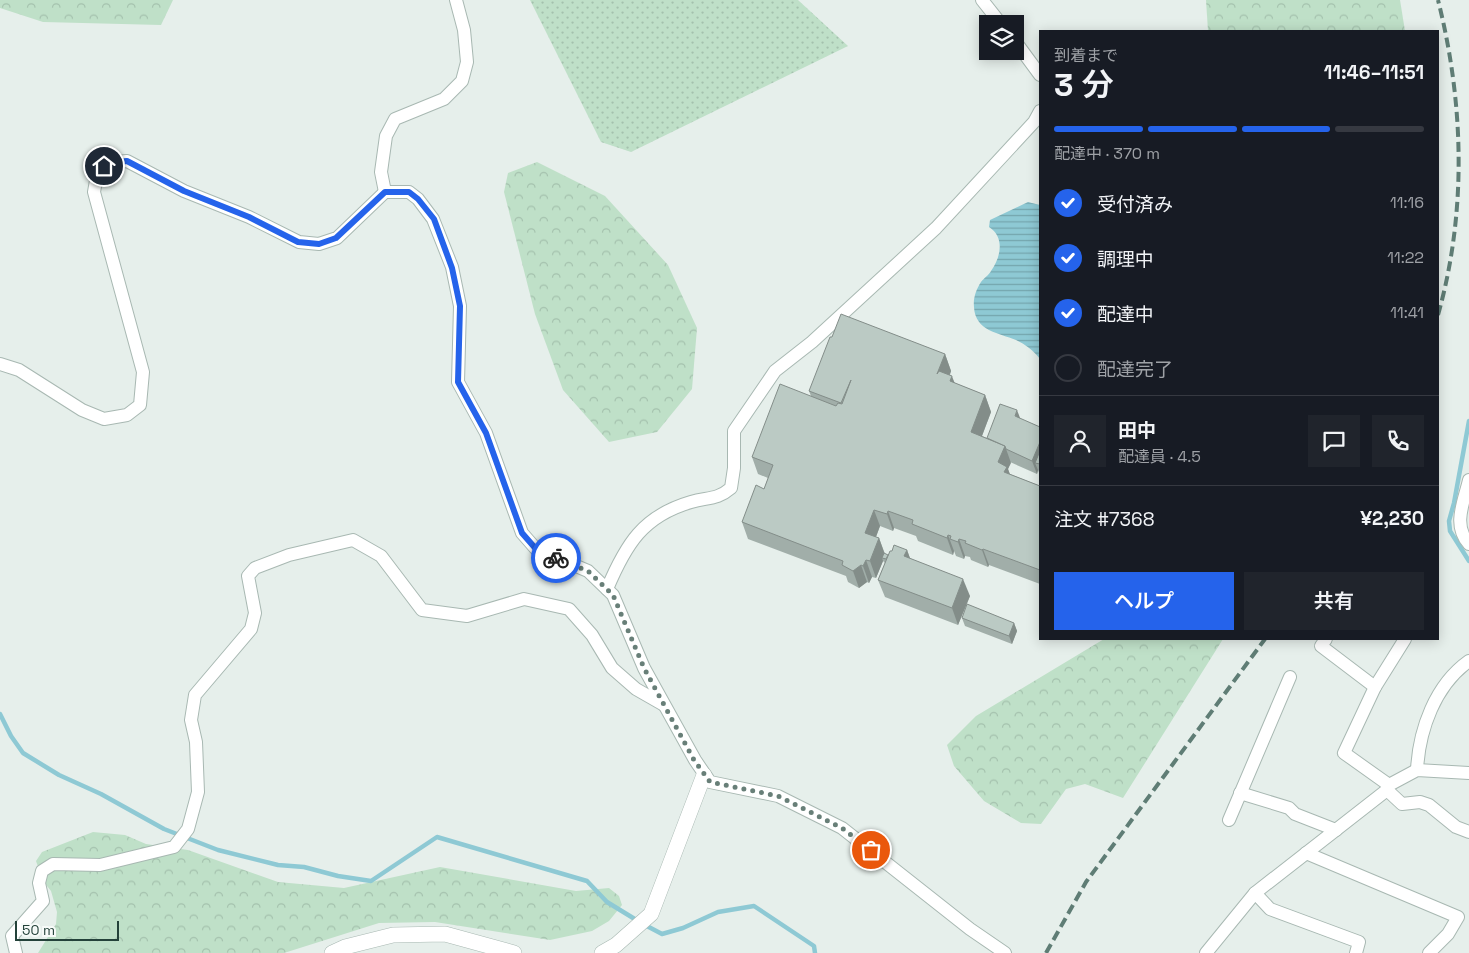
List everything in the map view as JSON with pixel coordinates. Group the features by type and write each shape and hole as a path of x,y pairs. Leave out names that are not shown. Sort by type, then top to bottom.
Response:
{"street":[{"path":"385,192 380,172 386,136 395,119 444,99 462,81 467,62 464,30 456,0"},
{"path":"982,0 994,15"},
{"path":"1024,53 1039,74"},
{"path":"607,589 620,559 645,525 675,507 694,501 722,496 731,488 734,468 734,431 775,370 812,342 936,228 1034,122 1039,113"},
{"path":"0,364 19,370 82,410 104,419 127,415 140,405 144,372 94,192 97,175 104,166 115,162 127,161 184,191 249,217 298,242 319,244 336,238 385,192 409,192 418,199 434,219 452,268 460,306 458,382 486,433 522,533 536,549 588,571 613,595 644,668 704,775 710,782 778,796 842,828 1005,953"},
{"path":"1469,480 1460,517 1460,530 1469,544"},
{"path":"16,953 12,936 43,901 39,883 42,871 53,864 100,865 174,847 188,828 198,792 196,742 191,720 195,696 251,629 255,613 248,576 255,568 289,556 353,540 381,556 422,610 468,616 524,599 569,609 592,635 612,668 636,689 664,706"},
{"path":"1325,640 1321,646 1375,687"},
{"path":"1404,640 1375,687 1344,753 1388,788 1402,804 1420,802 1429,805 1456,827 1469,832"},
{"path":"1417,770 1418,749 1437,699 1457,670 1469,661"},
{"path":"1229,820 1290,677"},
{"path":"1206,953 1255,893 1388,788 1417,770 1469,772"},
{"path":"602,953 619,949 651,914 704,775"},
{"path":"1240,793 1288,808 1295,814 1336,830"},
{"path":"1306,853 1458,917 1448,934 1429,953"},
{"path":"1255,893 1270,910 1359,942 1356,953"},
{"path":"332,953 345,947 393,935 445,934 514,953"}],"green space":[{"path":"0,0 173,0 161,25 43,22 0,8"},
{"path":"530,0 798,0 848,46 631,152 601,142"},
{"path":"1206,0 1400,0 1405,30 1208,30"},
{"path":"537,162 605,196 668,265 697,328 692,389 657,432 609,442 563,390 535,314 504,192 508,173"},
{"path":"1102,640 1222,640 1123,798 1085,784 1066,789 1041,824 1021,823 984,801 954,766 947,745 976,716"},
{"path":"93,832 125,835 146,844 188,850 278,882 344,888 440,867 576,891 609,888 619,896 622,905 609,921 592,931 550,940 435,922 379,923 284,953 38,953 56,924 57,912 51,891 43,881 36,861 42,852"}],"water":[{"path":"1028,202 1039,205 1039,358 1016,340 983,326 975,315 974,297 981,282 994,266 999,254 999,242 994,231 989,227 990,220"}],"building":[{"path":"841,314 945,354 937,374 939,371 952,376 950,381 985,395 971,432 1005,446 998,462 1007,467 1004,472 1039,486 1039,570 982,550 965,543 966,541 959,539 958,542 950,539 951,536 948,535 947,538 912,524 913,520 888,511 887,514 874,510 865,533 879,538 870,561 866,560 863,566 861,565 853,571 842,565 843,561 742,522 756,485 764,489 773,465 752,457 780,384 836,406 838,403 842,404 851,380 841,403 809,391 830,337 832,337"},
{"path":"1000,404 1017,410 1015,416 1039,427 1039,444 1032,461 987,438"},
{"path":"1039,453 1039,464 1035,463"},
{"path":"894,545 907,550 904,556 963,579 952,608 878,580"},
{"path":"884,553 888,555 886,559 882,558"},
{"path":"967,604 1014,623 1009,636 962,618"}],"waterway":[{"path":"1469,421 1449,521 1450,531 1469,561"},
{"path":"0,714 11,736 23,753 59,775 101,794 164,829 218,850 278,865 304,867 338,876 371,881 437,837 587,881 607,902 638,921"},
{"path":"645,925 662,934 683,928 718,912 754,906 814,946 815,953"}],"railway":[{"path":"1438,0 1453,78 1459,158 1454,237 1439,311"},
{"path":"1046,953 1086,882 1264,640"}],"way so far":[{"path":"556,558 588,571 613,595 644,668 694,760 710,782 778,796 842,828 871,850"}],"route":[{"path":"104,166 115,162 127,161 184,191 249,217 298,242 319,244 336,238 385,192 409,192 418,199 434,219 452,268 460,306 458,382 486,433 522,533 536,549 556,558"}]}
